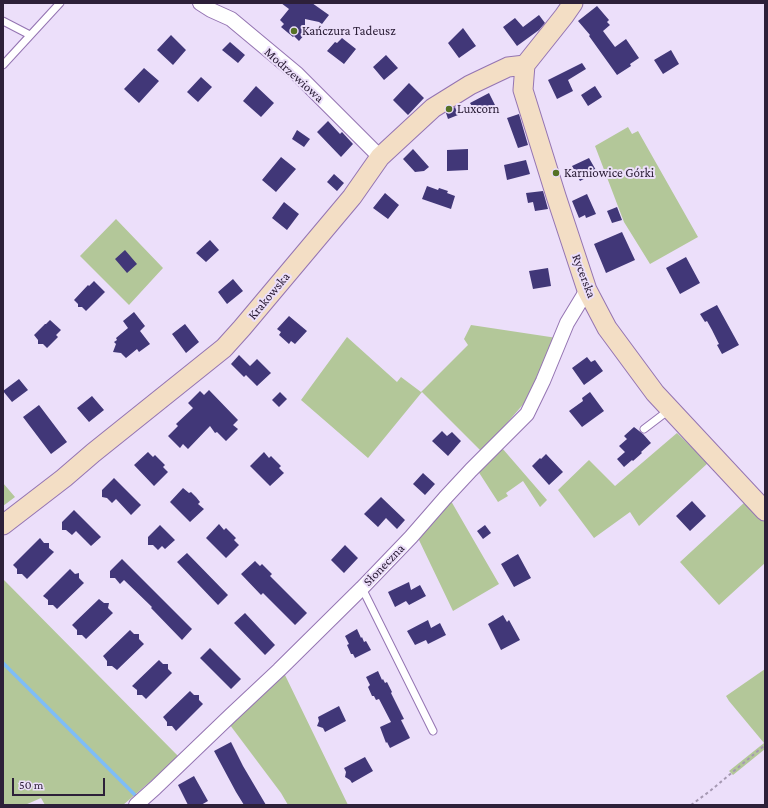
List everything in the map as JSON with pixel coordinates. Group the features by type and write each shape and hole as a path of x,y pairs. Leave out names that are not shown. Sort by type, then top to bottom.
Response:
{"street":[{"name":"Modrzewiowa","path":"200,3 231,19 296,74 380,157"},
{"path":"525,65 573,3"},
{"name":"Krakowska","path":"3,525 58,483 224,348 352,197 380,157 433,108 470,85 508,67 525,65"},
{"name":"Rycerska","path":"525,65 523,90 556,196 587,290 607,328 655,393 765,511"},
{"name":"Słoneczna","path":"136,805 279,670 362,588 411,537 471,470 527,414 543,382 567,323 587,290"}],"lane":[{"path":"3,65 60,3"},
{"path":"3,21 30,35"},
{"path":"644,429 671,409"},
{"path":"362,588 433,731"}],"path":[{"path":"691,805 765,745"}],"green space":[{"path":"628,127 632,134 638,131 698,237 650,264 624,222 595,146"},
{"path":"116,219 163,268 129,305 80,256"},
{"path":"471,325 557,338 526,401 482,452 422,392 368,458 301,400 347,337 397,382 401,377 421,392 468,345 464,339"},
{"path":"677,433 708,463 639,526 630,512 594,538 558,490 589,460 615,486"},
{"path":"502,448 547,500 540,507 523,481 506,493 508,496 498,502 478,471"},
{"path":"3,483 15,497 3,506"},
{"path":"451,501 499,584 453,611 418,538"},
{"path":"745,502 765,522 765,563 719,605 680,562"},
{"path":"3,579 179,757 123,805 45,805 41,798 25,805 3,805"},
{"path":"765,669 765,749 733,775 729,771 764,743 726,696"},
{"path":"284,673 348,805 288,805 281,793 230,725"}],"building":[{"path":"281,3 312,3 329,15 322,24 305,19 305,34 299,41 281,27 284,24 280,20 289,9"},
{"path":"597,6 609,20 607,22 610,25 603,31 615,47 626,39 639,58 630,64 631,66 617,75 589,36 590,35 578,21"},
{"path":"539,15 545,23 539,30 517,46 503,27 515,18 523,27"},
{"path":"463,28 476,46 459,58 448,43"},
{"path":"171,35 186,50 173,65 157,50"},
{"path":"342,38 356,49 344,64 327,51 335,42 337,43"},
{"path":"230,42 245,55 238,63 222,50"},
{"path":"671,50 679,64 663,74 654,60"},
{"path":"386,55 398,68 384,80 373,67"},
{"path":"582,63 586,69 568,80 573,91 557,99 548,80"},
{"path":"144,68 159,81 139,103 124,89"},
{"path":"201,77 212,87 198,102 187,92"},
{"path":"409,83 424,98 408,115 393,100"},
{"path":"256,86 274,103 261,117 243,101"},
{"path":"595,86 602,97 588,106 581,95"},
{"path":"489,93 495,105 477,115 470,103"},
{"path":"455,107 458,115 448,119 446,113"},
{"path":"519,114 528,145 518,148 507,118"},
{"path":"328,121 340,134 342,132 353,144 341,157 317,132"},
{"path":"297,130 310,139 304,147 292,139"},
{"path":"413,149 429,167 424,171 415,172 403,159"},
{"path":"468,149 468,170 447,171 447,150"},
{"path":"281,157 296,169 276,192 262,180"},
{"path":"589,158 597,172 580,181 572,166"},
{"path":"526,160 530,174 507,180 504,165"},
{"path":"334,174 344,183 337,191 327,182"},
{"path":"427,186 438,190 439,188 448,191 447,193 455,196 451,209 422,199"},
{"path":"543,191 548,209 535,211 533,202 528,203 526,193"},
{"path":"385,193 399,205 388,219 373,208"},
{"path":"587,194 596,214 586,218 585,215 579,218 572,201"},
{"path":"284,202 299,214 287,230 272,218"},
{"path":"617,207 622,220 612,223 607,211"},
{"path":"622,232 635,260 606,273 594,244"},
{"path":"210,240 219,250 206,262 196,253"},
{"path":"125,250 137,264 127,273 115,259"},
{"path":"686,257 700,283 680,294 666,268"},
{"path":"548,268 551,286 533,289 529,271"},
{"path":"233,279 243,291 227,304 218,292"},
{"path":"94,281 105,292 86,311 82,307 78,307 78,304 74,300 88,285 89,286"},
{"path":"717,305 739,345 722,354 712,330 707,321 705,322 700,314"},
{"path":"134,312 145,326 140,331 150,344 139,352 137,349 126,358 121,353 113,352 116,344 114,342 117,340 116,338 128,328 123,321"},
{"path":"289,316 307,331 295,344 291,341 289,344 279,335 281,332 277,329"},
{"path":"50,320 61,330 56,335 58,337 47,348 43,344 38,344 38,340 34,335"},
{"path":"185,324 199,342 186,353 172,334"},
{"path":"239,355 250,366 257,359 271,373 257,386 246,375 244,377 231,364"},
{"path":"587,357 591,362 595,360 603,371 584,385 572,368"},
{"path":"19,379 28,390 12,402 3,391"},
{"path":"209,390 238,420 233,425 238,429 226,441 217,432 215,433 210,426 188,449 183,444 180,448 168,436 178,426 176,424 193,408 188,403 200,391 204,395"},
{"path":"280,392 287,399 279,407 272,400"},
{"path":"590,392 604,411 582,427 569,411 583,401 582,398"},
{"path":"92,396 104,410 89,422 77,408"},
{"path":"39,405 67,442 51,454 23,417"},
{"path":"634,427 651,443 633,461 632,460 624,467 617,459 625,452 619,446 627,439 624,436"},
{"path":"442,431 447,436 452,432 461,441 448,456 432,441"},
{"path":"148,452 153,457 155,455 165,465 163,467 168,472 154,486 134,465"},
{"path":"264,452 269,458 271,456 281,466 279,468 284,473 270,486 250,466"},
{"path":"546,454 563,472 549,485 532,466"},
{"path":"423,473 435,484 425,495 413,484"},
{"path":"114,478 141,505 131,515 116,499 112,503 107,498 102,497 102,490"},
{"path":"183,488 189,493 191,492 196,497 200,502 198,504 204,509 190,522 170,502"},
{"path":"381,497 405,520 397,529 386,518 378,527 364,514"},
{"path":"692,501 706,516 690,531 676,516"},
{"path":"74,510 101,537 91,546 76,531 72,535 66,530 62,530 62,522"},
{"path":"219,524 224,530 226,528 236,538 234,540 239,545 226,558 206,538"},
{"path":"160,525 175,540 165,549 162,546 158,550 153,545 148,545 148,537"},
{"path":"485,525 491,533 483,539 477,531"},
{"path":"40,538 44,543 49,543 49,548 54,552 27,579 22,574 17,574 17,569 13,565"},
{"path":"345,545 358,558 344,573 331,560"},
{"path":"187,553 228,595 218,605 177,562"},
{"path":"518,554 531,578 514,587 501,564"},
{"path":"122,559 192,629 182,640 151,608 152,607 124,580 120,584 115,578 110,578 110,571"},
{"path":"255,561 260,566 262,564 272,574 270,576 307,613 295,625 263,593 261,595 241,574"},
{"path":"70,569 75,574 79,573 79,578 84,583 57,609 53,605 48,605 48,600 43,596"},
{"path":"409,582 411,590 420,585 426,596 409,605 406,601 395,607 388,592"},
{"path":"99,599 104,603 109,603 108,608 113,613 86,639 82,635 77,635 77,630 72,625"},
{"path":"245,613 275,645 265,655 234,623"},
{"path":"503,615 507,622 509,620 520,640 501,650 488,624"},
{"path":"428,620 431,628 440,623 446,635 428,644 426,640 415,645 407,631"},
{"path":"357,629 361,638 362,637 364,642 366,641 371,650 355,658 353,654 351,654 347,645 349,644 345,636"},
{"path":"130,630 134,634 139,634 139,639 144,644 117,670 112,666 107,666 107,661 103,656"},
{"path":"210,648 241,679 231,689 200,658"},
{"path":"159,660 163,664 168,664 168,669 172,673 146,699 142,695 137,695 137,690 132,686"},
{"path":"378,671 382,680 383,679 385,683 387,682 392,692 391,693 404,719 401,720 410,738 390,748 387,742 386,743 380,727 391,722 379,699 376,700 374,696 372,696 368,687 370,685 366,677"},
{"path":"190,691 194,695 199,695 199,700 203,704 176,731 172,726 167,726 167,722 163,717"},
{"path":"339,706 346,721 325,732 323,728 317,726 319,721 318,717"},
{"path":"231,742 266,805 244,805 236,792 214,751"},
{"path":"365,757 373,771 352,783 345,777 346,772 344,768"},
{"path":"194,776 208,801 201,805 188,805 178,785"}],"waterway":[{"path":"3,663 136,796"}],"place":[{"name":"Kańczura Tadeusz","path":"294,31"},
{"name":"Luxcorn","path":"449,109"},
{"name":"Karniowice Górki","path":"556,173"}]}
